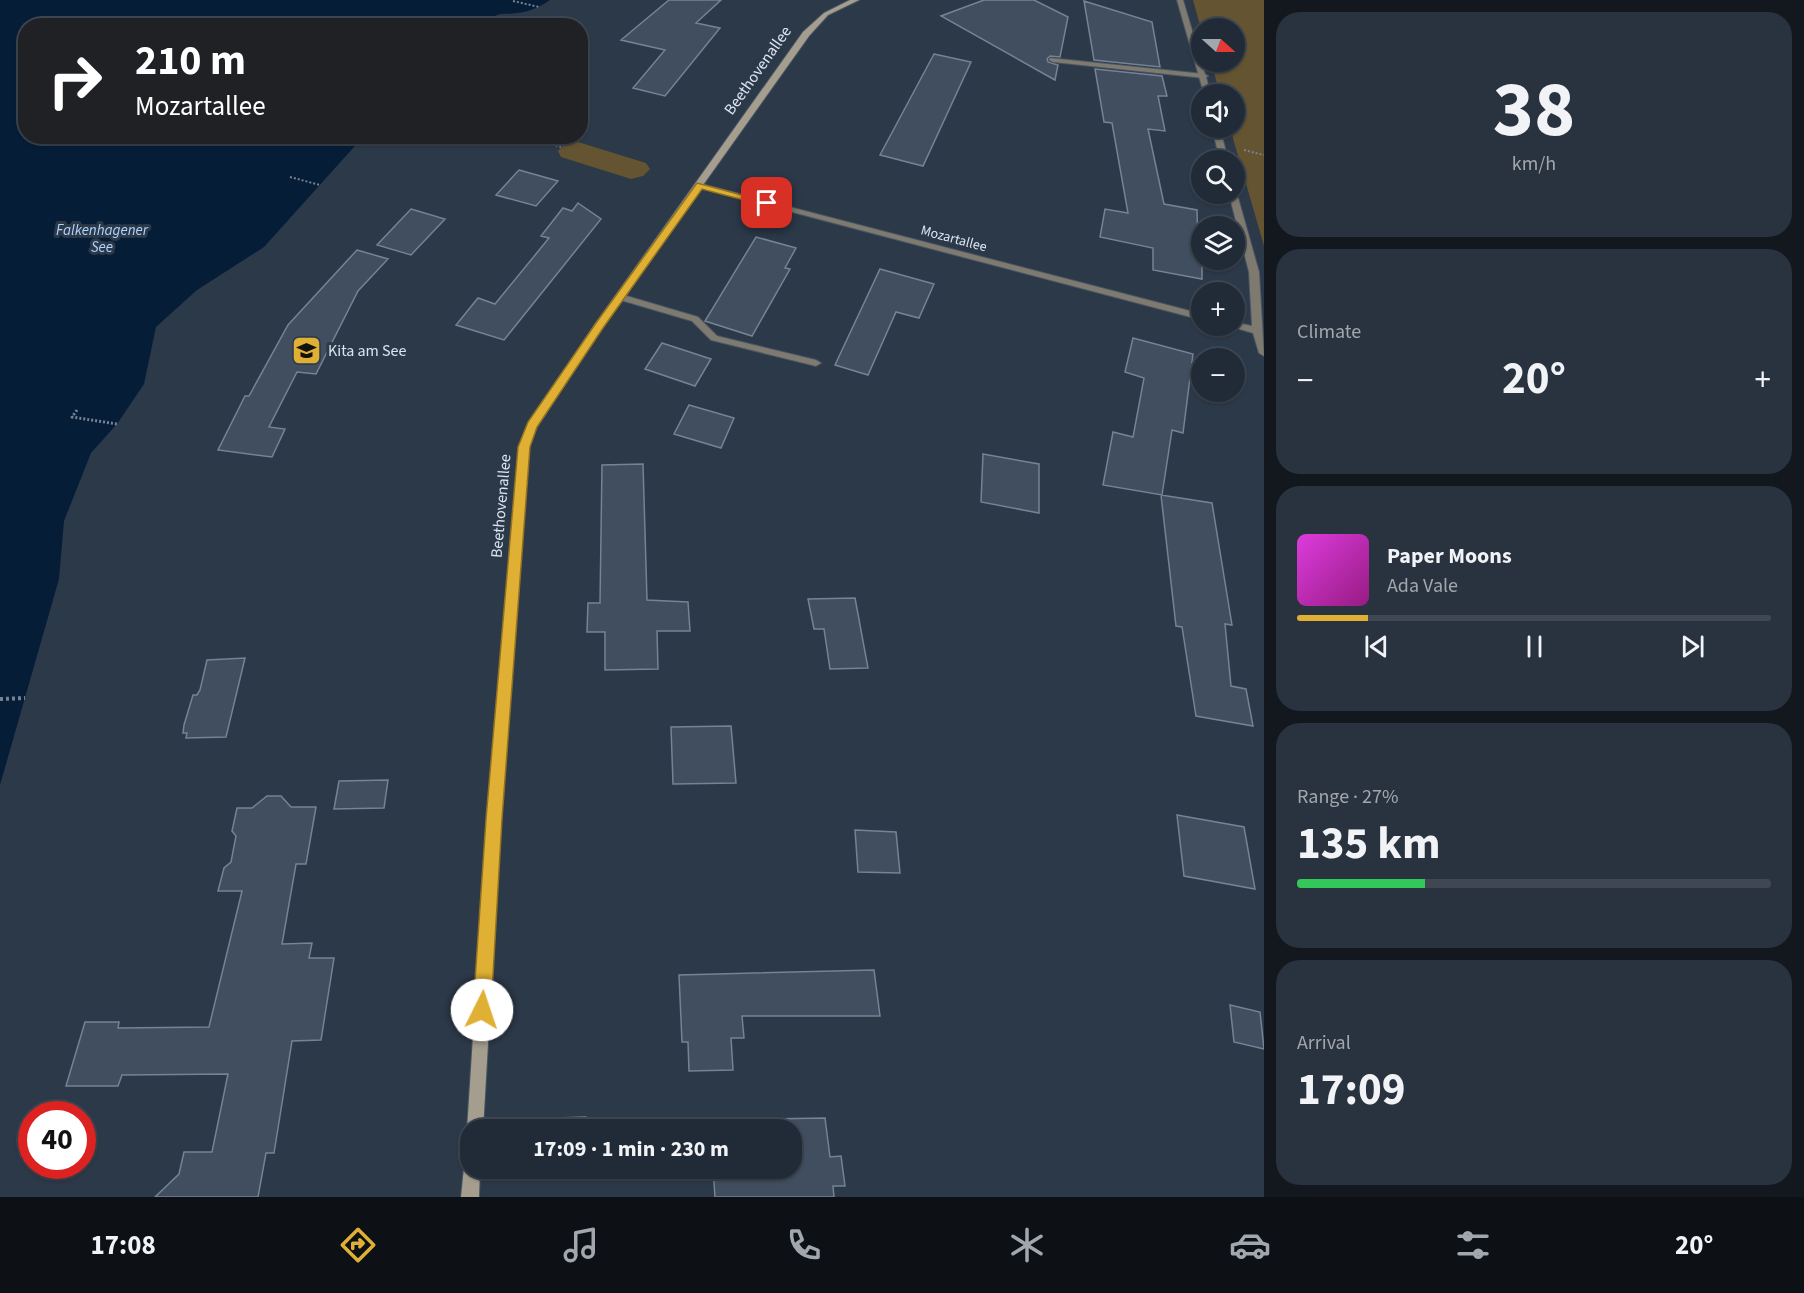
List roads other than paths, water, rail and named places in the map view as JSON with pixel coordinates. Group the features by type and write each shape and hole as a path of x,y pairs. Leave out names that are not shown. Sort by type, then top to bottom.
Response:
{"street":[{"name":"Beethovenallee","path":"476,1119 494,819 524,447 532,426 620,297 806,34 826,14 856,0"},
{"path":"1180,0 1206,84"},
{"path":"1053,60 1204,76"},
{"name":"Mozartallee","path":"700,185 1191,314"},
{"path":"1236,204 1254,272 1257,331 1264,353"},
{"path":"620,297 695,319 714,338 816,363"},
{"path":"1245,328 1257,331"},
{"path":"470,1197 471,1179"}],"water":[{"name":"Falkenhagener See","path":"0,0 550,0 526,12 496,15 492,18 18,18 18,144 357,144 264,247 197,290 156,327 144,384 117,424 91,453 64,521 59,579 0,785"}],"place":[{"name":"Kita am See","path":"307,350"}]}
